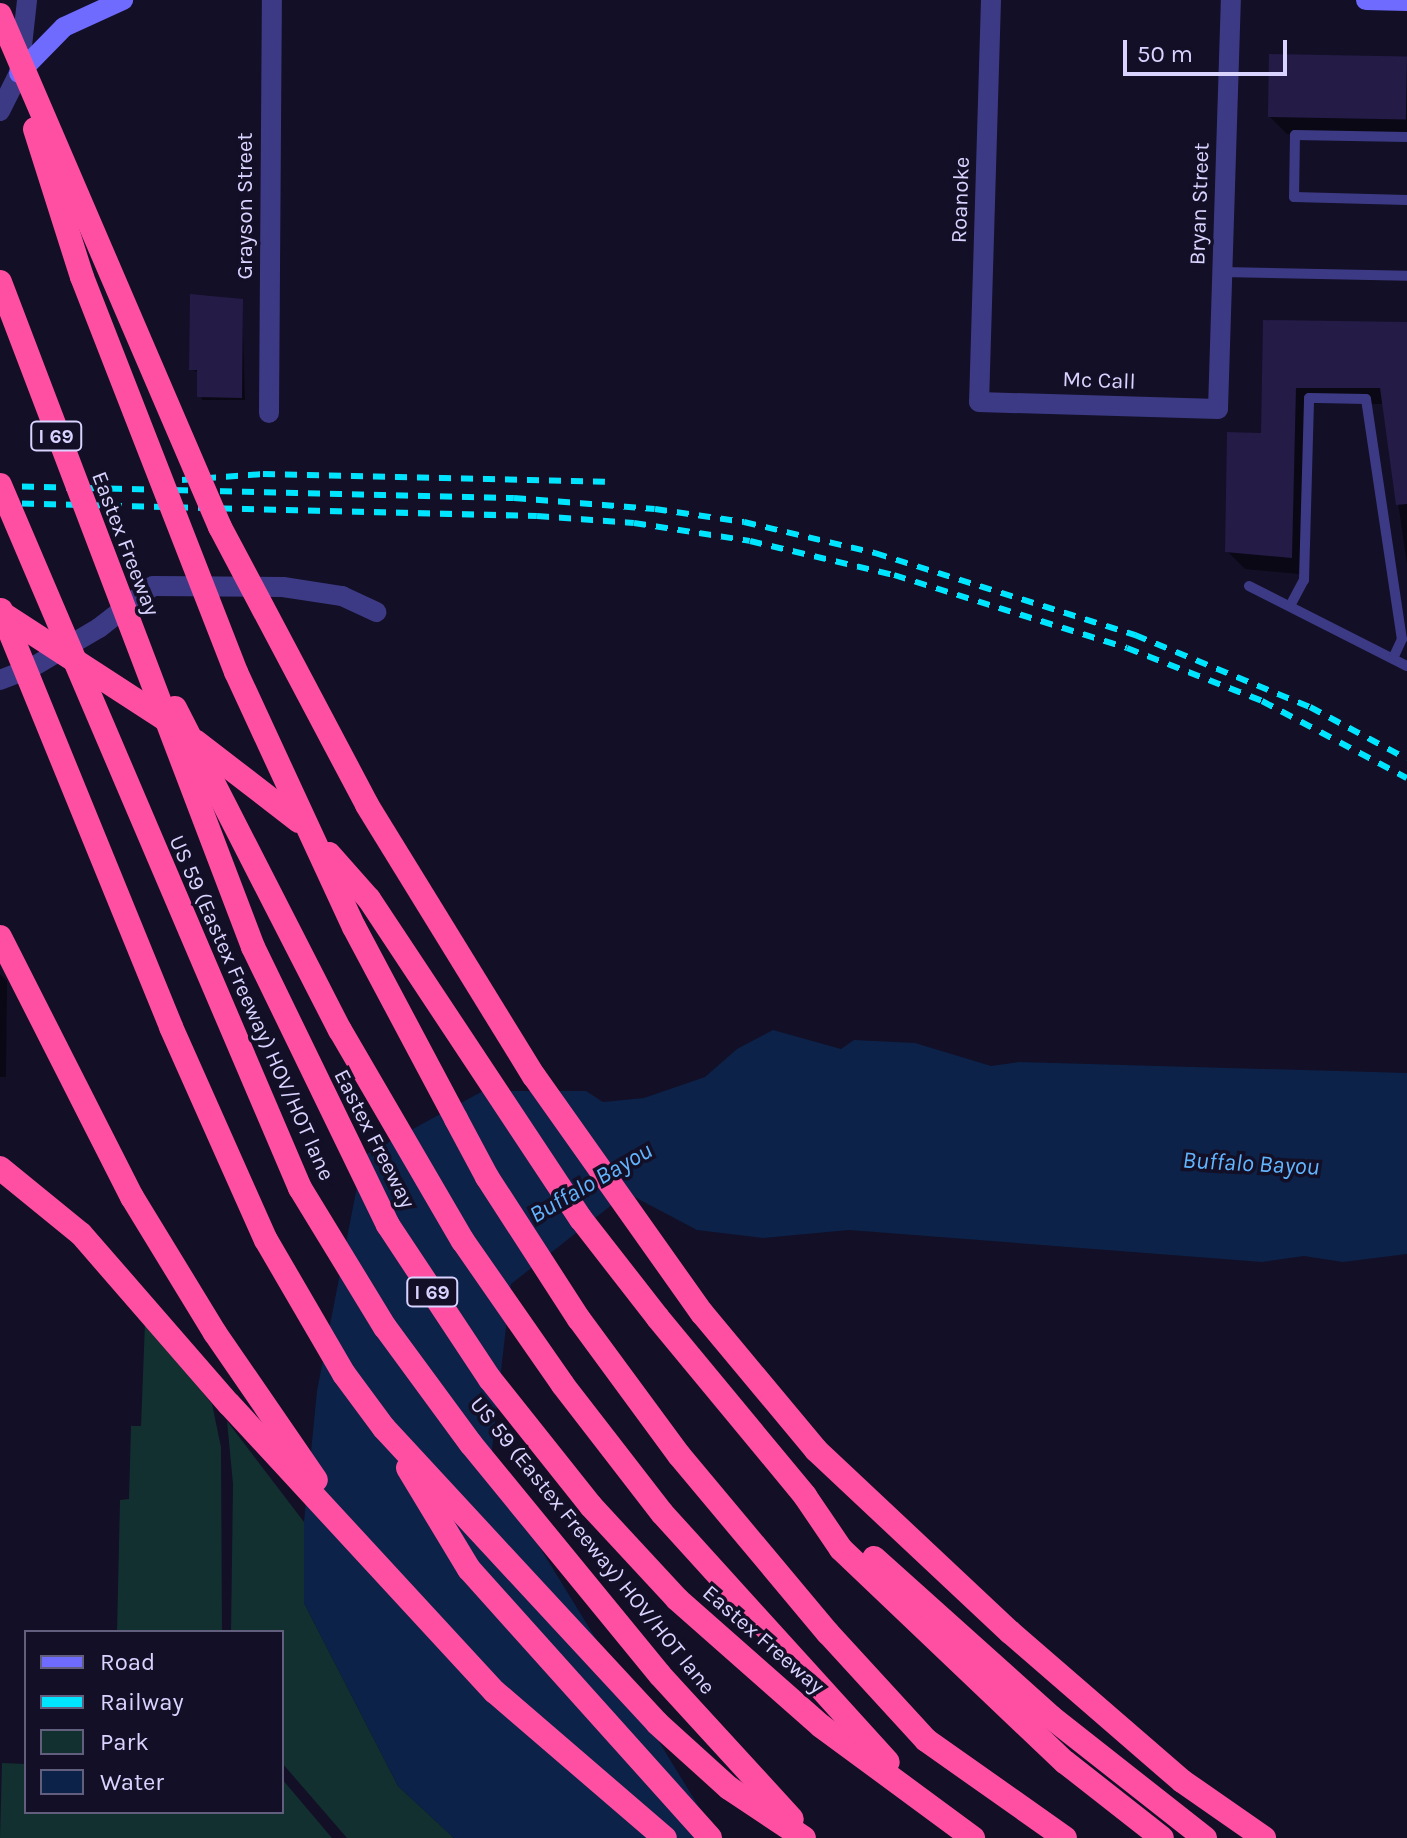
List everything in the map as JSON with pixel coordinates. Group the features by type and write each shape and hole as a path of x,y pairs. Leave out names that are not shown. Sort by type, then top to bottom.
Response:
{"highway":[{"path":"0,17 82,277 236,672 354,927 487,1177 579,1319 670,1442 828,1633 926,1740 1065,1838"},
{"path":"0,17 220,527 367,805 534,1076 702,1313 816,1450 1010,1632 1182,1781 1264,1838"},
{"name":"Eastex Freeway","path":"0,282 253,947 307,1066 388,1225 490,1379 591,1506 677,1599 821,1726 973,1838"},
{"name":"US 59 (Eastex Freeway) HOV/HOT lane","path":"0,485 300,1188 385,1327 471,1444 660,1675 810,1838"},
{"path":"114,588 340,1030 463,1241 563,1385 662,1513 959,1838"},
{"path":"0,610 171,1027 266,1240 344,1374 384,1428 469,1569 710,1838"},
{"path":"0,610 125,690 288,808 369,899 581,1219 729,1410 805,1496 1051,1717 1205,1838"},
{"path":"0,937 140,1211 215,1333 383,1571"},
{"path":"0,1168 81,1234 495,1692 665,1838"},
{"path":"384,1428 657,1723 729,1788 804,1838"},
{"path":"805,1496 841,1549 1065,1762 1162,1838"}],"main road":[{"path":"19,73 64,27 123,0"},
{"path":"1366,0 1407,1"}],"street":[{"path":"0,111 19,73 27,0"},
{"name":"Grayson Street","path":"269,413 272,0"},
{"name":"Roanoke","path":"979,402 991,0"},
{"name":"Bryan Street","path":"1218,409 1231,0"},
{"name":"Mc Call","path":"979,402 1218,409"},
{"path":"0,680 31,668 99,628 153,586 283,587 342,596 377,612"}],"lane":[{"path":"1407,137 1295,135 1294,197 1407,200"},
{"path":"1222,272 1407,276"},
{"path":"1290,606 1304,580 1309,398 1366,399 1402,639 1393,658"},
{"path":"1249,586 1407,666"}],"green space":[{"path":"145,1322 212,1404 221,1447 222,1630 117,1630 120,1500 129,1499 131,1426 141,1426"},
{"path":"227,1421 304,1522 304,1603 398,1786 454,1838 347,1838 284,1765 284,1630 231,1630 233,1484"},
{"path":"2,1763 24,1764 24,1814 284,1814 284,1781 332,1838 0,1838"}],"water":[{"name":"Buffalo Bayou","path":"773,1030 841,1049 854,1040 915,1043 991,1066 1019,1062 1407,1073 1407,1254 1343,1262 1304,1256 1262,1262 849,1230 763,1238 697,1230 627,1193 511,1284 490,1466 718,1838 454,1838 398,1786 304,1603 304,1522 317,1391 363,1156 483,1091 586,1091 603,1102 644,1098 705,1077 737,1049"}],"building":[{"path":"1269,54 1407,56 1406,119 1268,117"},
{"path":"190,294 243,299 242,398 197,397 197,370 189,370"},
{"path":"1263,320 1407,322 1407,504 1396,505 1380,388 1296,388 1292,558 1225,552 1227,432 1261,433"}],"railway":[{"path":"182,480 263,474 605,482"},
{"path":"0,486 514,498 655,509 744,522 875,553 1135,635 1310,707 1407,759"},
{"path":"0,503 537,516 634,523 750,541 894,575 1127,648 1262,701 1407,778"}]}
